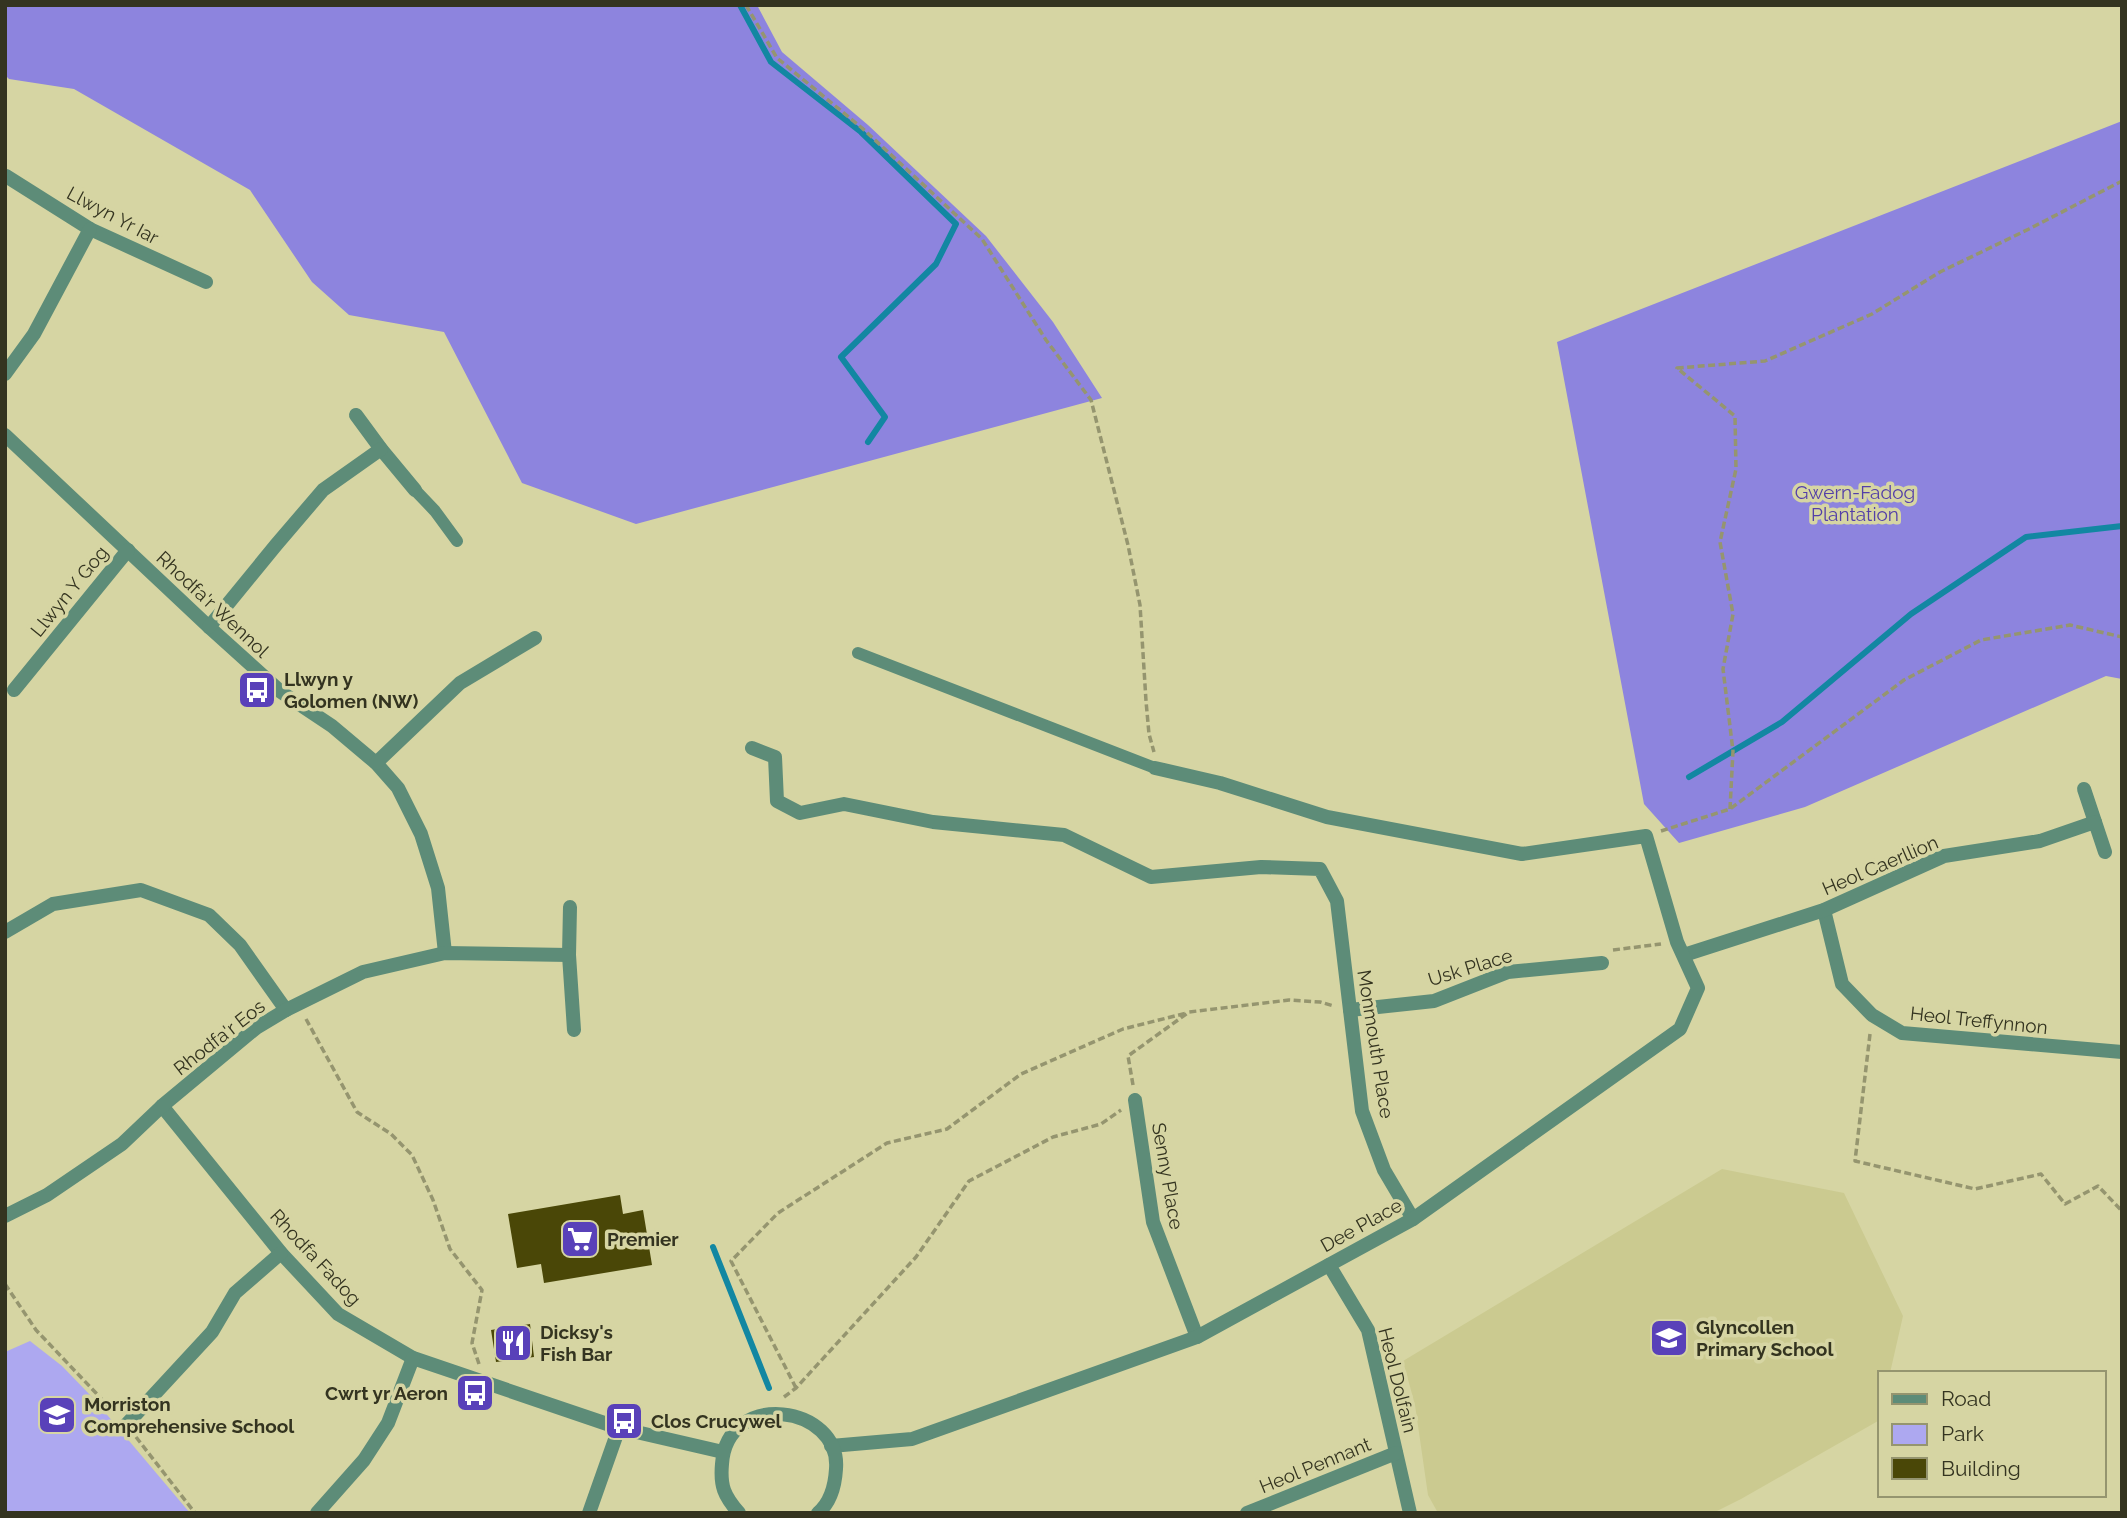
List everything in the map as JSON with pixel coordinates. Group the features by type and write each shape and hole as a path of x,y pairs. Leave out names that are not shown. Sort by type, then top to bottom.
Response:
{"street":[{"name":"Llwyn Yr Iar","path":"6,176 90,229 206,282"},
{"path":"5,374 34,334 90,229"},
{"path":"356,415 415,490"},
{"name":"Rhodfa'r Wennol","path":"5,435 281,692 332,726 376,763 398,788 421,834 438,888 445,953"},
{"path":"209,627 323,490 381,449"},
{"name":"Llwyn Y Gog","path":"13,690 128,550"},
{"path":"376,763 460,683 536,638"},
{"name":"Monmouth Place","path":"752,748 775,757 777,801 800,813 845,804 933,822 1064,835 1151,877 1261,867 1320,869 1337,901 1362,1111 1384,1170 1413,1219"},
{"path":"1155,768 1220,783 1327,817 1522,854 1646,836"},
{"path":"2084,789 2105,852"},
{"name":"Heol Caerllion","path":"1680,949 1824,910 1944,856 2040,841 2095,822"},
{"name":"Dee Place","path":"831,1446 912,1439 1197,1337 1413,1219 1680,1029 1698,988 1680,949 1646,836"},
{"path":"5,932 53,904 141,890 209,915 240,945 292,1008"},
{"path":"570,907 569,955 574,1030"},
{"name":"Heol Treffynnon","path":"1824,910 1842,984 1872,1015 1902,1033 2122,1052"},
{"name":"Rhodfa'r Eos","path":"5,1216 47,1195 122,1144 162,1106 256,1028 363,972 445,953 569,955"},
{"name":"Usk Place","path":"1350,1010 1433,1001 1508,972 1602,963"},
{"name":"Senny Place","path":"1135,1100 1153,1222 1197,1337"},
{"name":"Rhodfa Fadog","path":"162,1106 281,1253 338,1314 414,1358 619,1428 723,1452"},
{"path":"126,1425 212,1332 235,1293 281,1253"},
{"name":"Heol Dolfain","path":"1329,1265 1368,1330 1410,1513"},
{"path":"317,1513 364,1460 388,1423 414,1358"},
{"path":"739,1513 728,1501 720,1482 723,1452 732,1434 748,1421 761,1415 782,1412 808,1421 824,1434 831,1446 836,1465 833,1492 818,1513"},
{"path":"589,1513 619,1428"},
{"name":"Heol Pennant","path":"1247,1513 1396,1453"}],"lane":[{"path":"415,490 457,541"},
{"path":"858,653 1155,768"}],"path":[{"path":"746,5 777,58 862,128 982,239 1046,340 1090,400 1128,545 1140,605 1149,734 1155,768"},
{"path":"1730,809 1733,751 1723,669 1733,614 1720,542 1736,469 1735,416 1677,368 1765,361 1872,314 1940,272 2122,181"},
{"path":"1646,836 1730,809 1904,680 1981,640 2070,625 2122,637"},
{"path":"1602,963 1609,951 1680,949"},
{"path":"796,1388 731,1261 778,1213 887,1143 947,1129 1021,1074 1123,1030 1189,1012 1289,1000 1320,1002 1350,1010"},
{"path":"292,1008 358,1112 391,1134 412,1155 433,1200 450,1249 482,1290 472,1343 485,1382"},
{"path":"761,1415 796,1388 916,1257 969,1181 1053,1137 1101,1124 1135,1100 1128,1056 1189,1012"},
{"path":"1872,1015 1855,1161 1975,1189 2041,1174 2065,1204 2098,1186 2122,1211"},
{"path":"5,1284 36,1330 126,1425 195,1513"}],"shaded area":[{"name":"Glyncollen Primary School","path":"1722,1169 1844,1193 1903,1316 1890,1371 1878,1371 1878,1421 1713,1513 1438,1513 1428,1495 1415,1405 1403,1361"}],"green space":[{"path":"5,5 757,5 782,52 868,125 986,236 1053,322 1102,398 636,524 522,483 444,332 349,315 312,282 250,190 74,89 9,79 5,75"},
{"name":"Gwern-Fadog Plantation","path":"2122,121 2122,679 2106,676 1805,807 1679,843 1644,804 1557,342"},
{"name":"Morriston Comprehensive School","path":"30,1341 62,1366 92,1397 190,1513 5,1513 5,1352"}],"building":[{"name":"Premier","path":"620,1195 623,1214 643,1210 652,1265 544,1283 541,1264 517,1268 508,1214"},
{"name":"Dicksy's Fish Bar","path":"530,1324 534,1357 496,1362 491,1330"}],"waterway":[{"path":"740,5 771,62 861,132 956,224 936,264 841,357 885,417 868,442"},
{"path":"1689,777 1782,722 1911,614 2026,537 2122,526"},
{"path":"713,1247 769,1388"}],"place":[{"name":"Llwyn y Golomen (NW)","path":"257,690"},
{"name":"Premier","path":"580,1239"},
{"name":"Glyncollen Primary School","path":"1669,1338"},
{"name":"Dicksy's Fish Bar","path":"513,1343"},
{"name":"Cwrt yr Aeron","path":"475,1393"},
{"name":"Morriston Comprehensive School","path":"57,1415"},
{"name":"Clos Crucywel","path":"624,1421"}]}
